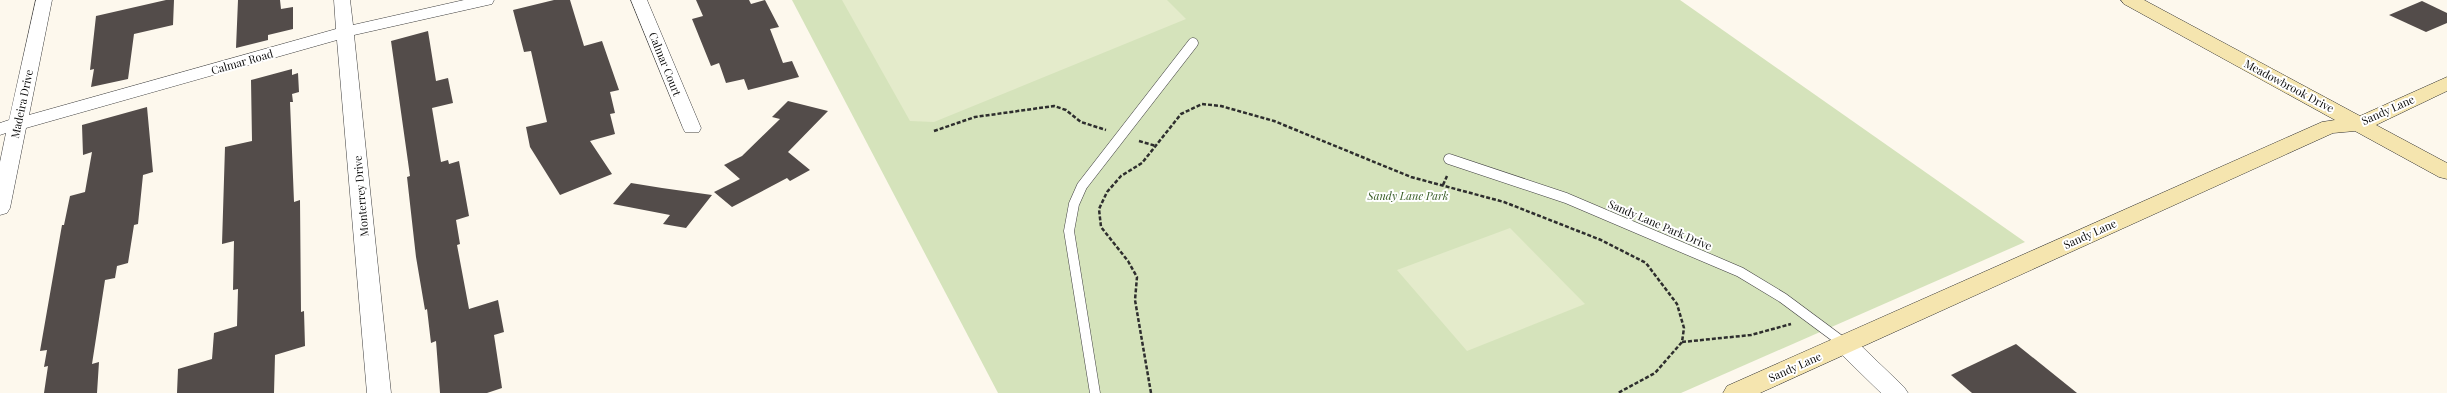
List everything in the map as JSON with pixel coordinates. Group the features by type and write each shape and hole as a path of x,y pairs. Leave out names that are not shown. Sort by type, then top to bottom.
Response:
{"street":[{"name":"Madeira Drive","path":"0,208 44,0"},
{"name":"Monterrey Drive","path":"342,0 379,393"},
{"name":"Calmar Road","path":"0,129 345,32 486,0"},
{"name":"Calmar Court","path":"639,0 692,128"},
{"name":"Meadowbrook Drive","path":"2130,0 2447,172"},
{"name":"Sandy Lane","path":"1736,393 2329,127 2359,124 2447,83"},
{"path":"1845,344 1896,393"}],"lane":[{"path":"1095,393 1069,231 1074,204 1082,186 1193,42"},
{"name":"Sandy Lane Park Drive","path":"1449,159 1566,198 1740,272 1783,298 1845,344"}],"path":[{"path":"1151,393 1135,300 1137,277 1128,261 1101,227 1099,209 1107,192 1121,176 1142,163 1186,111 1202,104 1221,106 1274,121 1314,139 1411,177 1496,200 1554,220 1601,240 1646,263 1677,304 1684,328 1682,342 1655,373 1618,393"},
{"path":"934,131 975,117 1054,106 1066,110 1081,122 1156,146"},
{"path":"1682,342 1752,335 1779,329 1808,316"}],"green space":[{"name":"Sandy Lane Park","path":"792,0 1680,0 2025,242 1681,393 998,393"},
{"path":"842,0 1167,0 1186,19 934,122 910,121"},
{"path":"1510,228 1585,304 1467,351 1397,270"}],"building":[{"path":"166,0 174,0 173,25 134,34 128,79 91,87 94,69 90,70 96,16"},
{"path":"238,0 280,0 281,9 293,7 293,29 268,35 268,40 236,48"},
{"path":"554,0 570,0 584,46 602,41 619,90 610,92 615,113 610,114 615,134 590,141 612,174 560,195 530,147 526,127 547,122 531,51 524,52 513,10"},
{"path":"696,0 749,0 751,4 765,0 779,27 770,29 783,63 792,61 799,77 748,90 744,79 726,83 719,63 711,66 692,19 703,16"},
{"path":"2422,1 2447,13 2447,23 2426,32 2389,15"},
{"path":"428,31 436,81 448,78 453,103 432,108 441,162 448,160 449,164 459,161 469,216 456,220 460,244 457,245 469,309 498,300 504,332 494,335 502,388 487,393 440,393 436,341 431,343 427,309 425,310 416,257 407,177 410,176 391,41"},
{"path":"292,69 292,75 298,73 299,92 292,94 293,102 290,102 294,202 300,200 301,312 304,311 305,346 275,355 274,393 177,393 178,369 212,359 214,333 237,326 238,289 233,290 234,241 222,244 225,147 252,141 251,80"},
{"path":"788,101 828,111 788,152 810,170 790,181 787,178 732,207 714,192 740,179 724,165 742,156 780,119 772,117"},
{"path":"147,107 153,172 143,175 138,224 134,225 128,263 117,266 115,278 105,280 92,364 99,362 97,393 44,393 48,366 44,367 47,350 40,351 62,225 64,225 70,196 85,192 92,152 83,155 82,125"},
{"path":"631,183 712,195 686,228 663,224 670,215 613,204"},
{"path":"2016,344 2077,393 1972,393 1951,375"}]}
